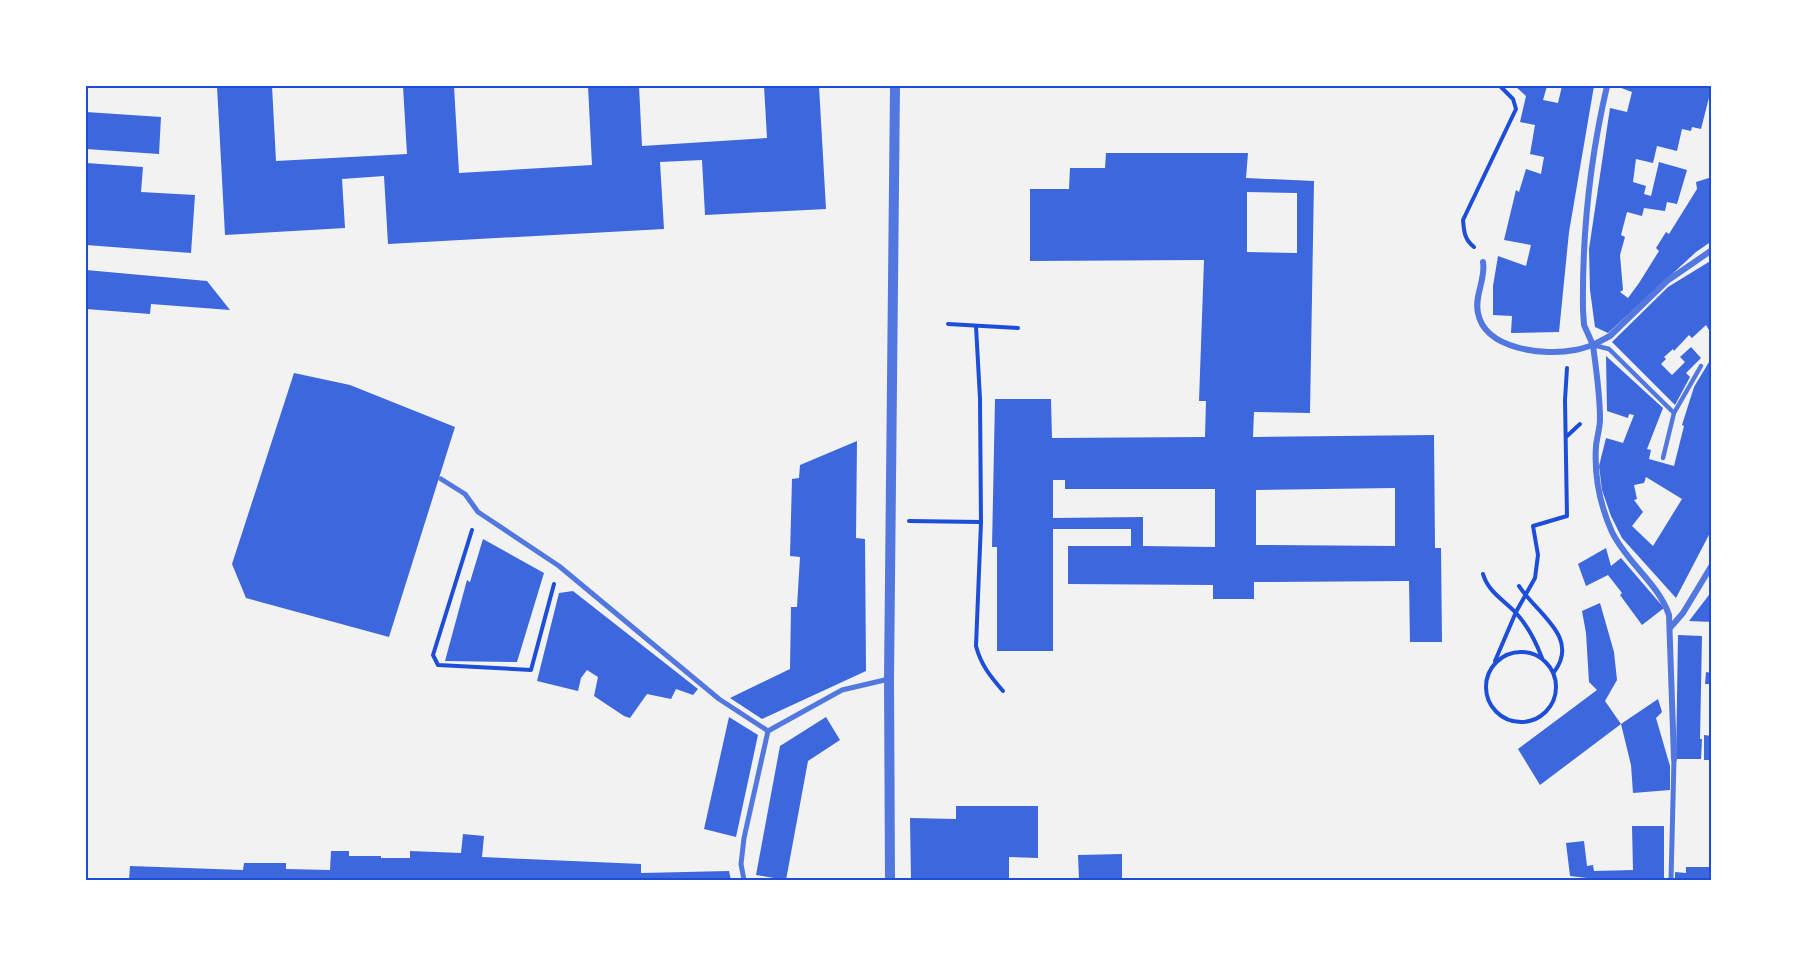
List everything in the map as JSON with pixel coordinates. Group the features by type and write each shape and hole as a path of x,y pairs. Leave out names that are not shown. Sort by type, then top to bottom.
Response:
{"street":[{"path":"890,880 889,679 896,86"},
{"path":"1607,86 1600,113 1585,214 1584,325 1593,345 1600,420 1596,445 1596,471 1600,502 1613,534 1664,600 1669,615 1674,759 1671,880"},
{"path":"1484,262 1484,279 1477,306 1481,324 1492,335 1507,344 1523,349 1575,350 1593,345 1610,336 1667,281 1712,250"},
{"path":"441,479 465,494 478,512 559,566 718,699 768,731"},
{"path":"1670,628 1683,614 1712,565"},
{"path":"744,880 741,864 744,838 768,731 842,690 889,679"}],"lane":[{"path":"1593,345 1609,349 1674,413"},
{"path":"1663,458 1674,413 1701,366"}],"path":[{"path":"1484,262 1480,254 1468,242 1464,234 1463,220 1515,115 1513,99 1500,86"},
{"path":"948,324 1018,328"},
{"path":"976,326 980,399 981,522 976,646 979,659 987,673 1003,691"},
{"path":"1483,574 1485,583 1516,612 1537,642 1542,658 1554,672 1555,696 1550,707 1531,721 1508,720 1498,714 1490,704 1485,682 1516,612 1535,578 1537,544 1533,526 1567,516 1567,371"},
{"path":"1566,437 1580,425"},
{"path":"478,512 433,655 438,665 531,670 559,566"},
{"path":"929,521 981,522"},
{"path":"1519,586 1549,618 1559,637 1560,660 1554,672"},
{"path":"1495,662 1516,651 1527,652 1542,658"}],"building":[{"path":"217,86 272,86 276,161 407,154 403,86 454,86 459,173 592,165 588,86 639,86 642,146 767,138 764,86 819,86 826,209 705,215 702,160 660,162 664,229 388,244 384,176 342,179 345,228 225,235"},
{"path":"1515,86 1547,86 1543,100 1558,103 1562,86 1594,86 1569,232 1559,332 1511,333 1512,316 1493,315 1493,286 1498,256 1526,266 1531,245 1504,240 1516,190 1519,192 1526,169 1541,174 1544,157 1530,154 1535,125 1520,122 1526,96"},
{"path":"1616,86 1712,86 1701,129 1692,127 1691,131 1682,129 1677,151 1657,146 1653,163 1636,159 1633,182 1646,186 1644,194 1651,196 1659,162 1687,170 1677,204 1667,202 1665,211 1644,208 1642,216 1627,212 1621,235 1625,237 1620,255 1623,290 1620,292 1628,298 1659,251 1656,248 1666,232 1669,234 1697,189 1696,182 1712,177 1712,241 1696,252 1608,333 1595,327 1590,290 1589,249 1610,108 1627,112 1632,92"},
{"path":"86,112 161,117 159,154 86,149"},
{"path":"1106,153 1248,153 1246,178 1314,181 1310,413 1254,412 1253,437 1434,435 1435,548 1441,548 1442,642 1410,642 1409,581 1254,582 1254,599 1213,599 1213,585 1068,584 1068,546 1131,546 1131,529 1053,529 1053,651 997,651 997,547 992,547 995,399 1051,399 1052,438 1205,437 1206,401 1199,401 1204,260 1030,261 1030,189 1069,189 1070,168 1105,168","holes":["1247,192 1297,193 1297,253 1247,252","1053,480 1065,480 1065,489 1215,489 1215,547 1143,546 1143,517 1053,518","1395,488 1395,546 1256,545 1256,490"]},
{"path":"86,163 143,167 141,192 195,195 191,253 86,245"},
{"path":"1712,260 1712,335 1706,325 1692,338 1689,335 1674,351 1673,349 1664,357 1666,359 1661,364 1672,375 1685,362 1680,357 1691,347 1701,358 1686,373 1690,377 1675,405 1612,342 1668,287"},
{"path":"86,270 207,281 230,310 151,304 150,314 86,309"},
{"path":"1606,356 1663,408 1647,449 1651,450 1649,459 1674,466 1684,426 1682,425 1694,387 1712,357 1712,529 1676,598 1622,538 1611,516 1602,490 1599,466 1606,438 1623,443 1634,415 1629,414 1628,418 1607,411","holes":["1646,477 1682,499 1653,546 1632,526 1643,512 1634,500 1637,499 1634,485 1644,483"]},
{"path":"294,373 350,385 455,427 389,637 246,598 232,564"},
{"path":"857,441 856,538 865,539 866,671 762,719 730,698 790,669 791,607 797,607 800,557 790,556 792,479 799,478 800,465"},
{"path":"483,539 544,573 517,662 445,661 467,580 470,582"},
{"path":"1606,548 1611,566 1621,558 1664,608 1642,625 1608,575 1586,586 1578,564"},
{"path":"573,591 698,689 693,695 676,689 671,699 647,694 630,718 594,696 598,677 587,670 581,678 578,691 537,681 559,593"},
{"path":"1712,591 1712,622 1689,621"},
{"path":"1600,603 1614,652 1617,680 1605,701 1621,724 1540,785 1518,749 1597,690 1589,682 1586,633 1582,611"},
{"path":"1678,635 1702,636 1701,759 1676,759"},
{"path":"1706,672 1712,673 1712,684 1705,684"},
{"path":"1658,699 1662,712 1656,718 1670,766 1670,790 1633,793 1631,765 1621,724"},
{"path":"729,717 758,735 736,837 704,829"},
{"path":"826,717 840,740 808,761 786,880 756,875 780,746"},
{"path":"1704,735 1712,736 1712,760 1704,760"},
{"path":"956,806 1038,806 1038,858 1009,857 1009,880 911,880 910,818 956,819"},
{"path":"1632,826 1664,826 1664,880 1587,880 1587,878 1570,876 1566,843 1584,841 1587,866 1593,865 1594,871 1633,870"},
{"path":"463,834 484,836 482,857 641,864 641,873 729,871 731,880 129,880 130,866 243,870 244,863 286,863 286,869 330,870 331,851 349,851 349,856 381,856 381,858 410,858 410,851 461,853"},
{"path":"1122,854 1122,880 1079,880 1078,855"},
{"path":"1686,867 1712,867 1712,880 1675,880 1675,872 1686,873"},
{"path":"86,878 115,878 115,880 86,880"}]}
